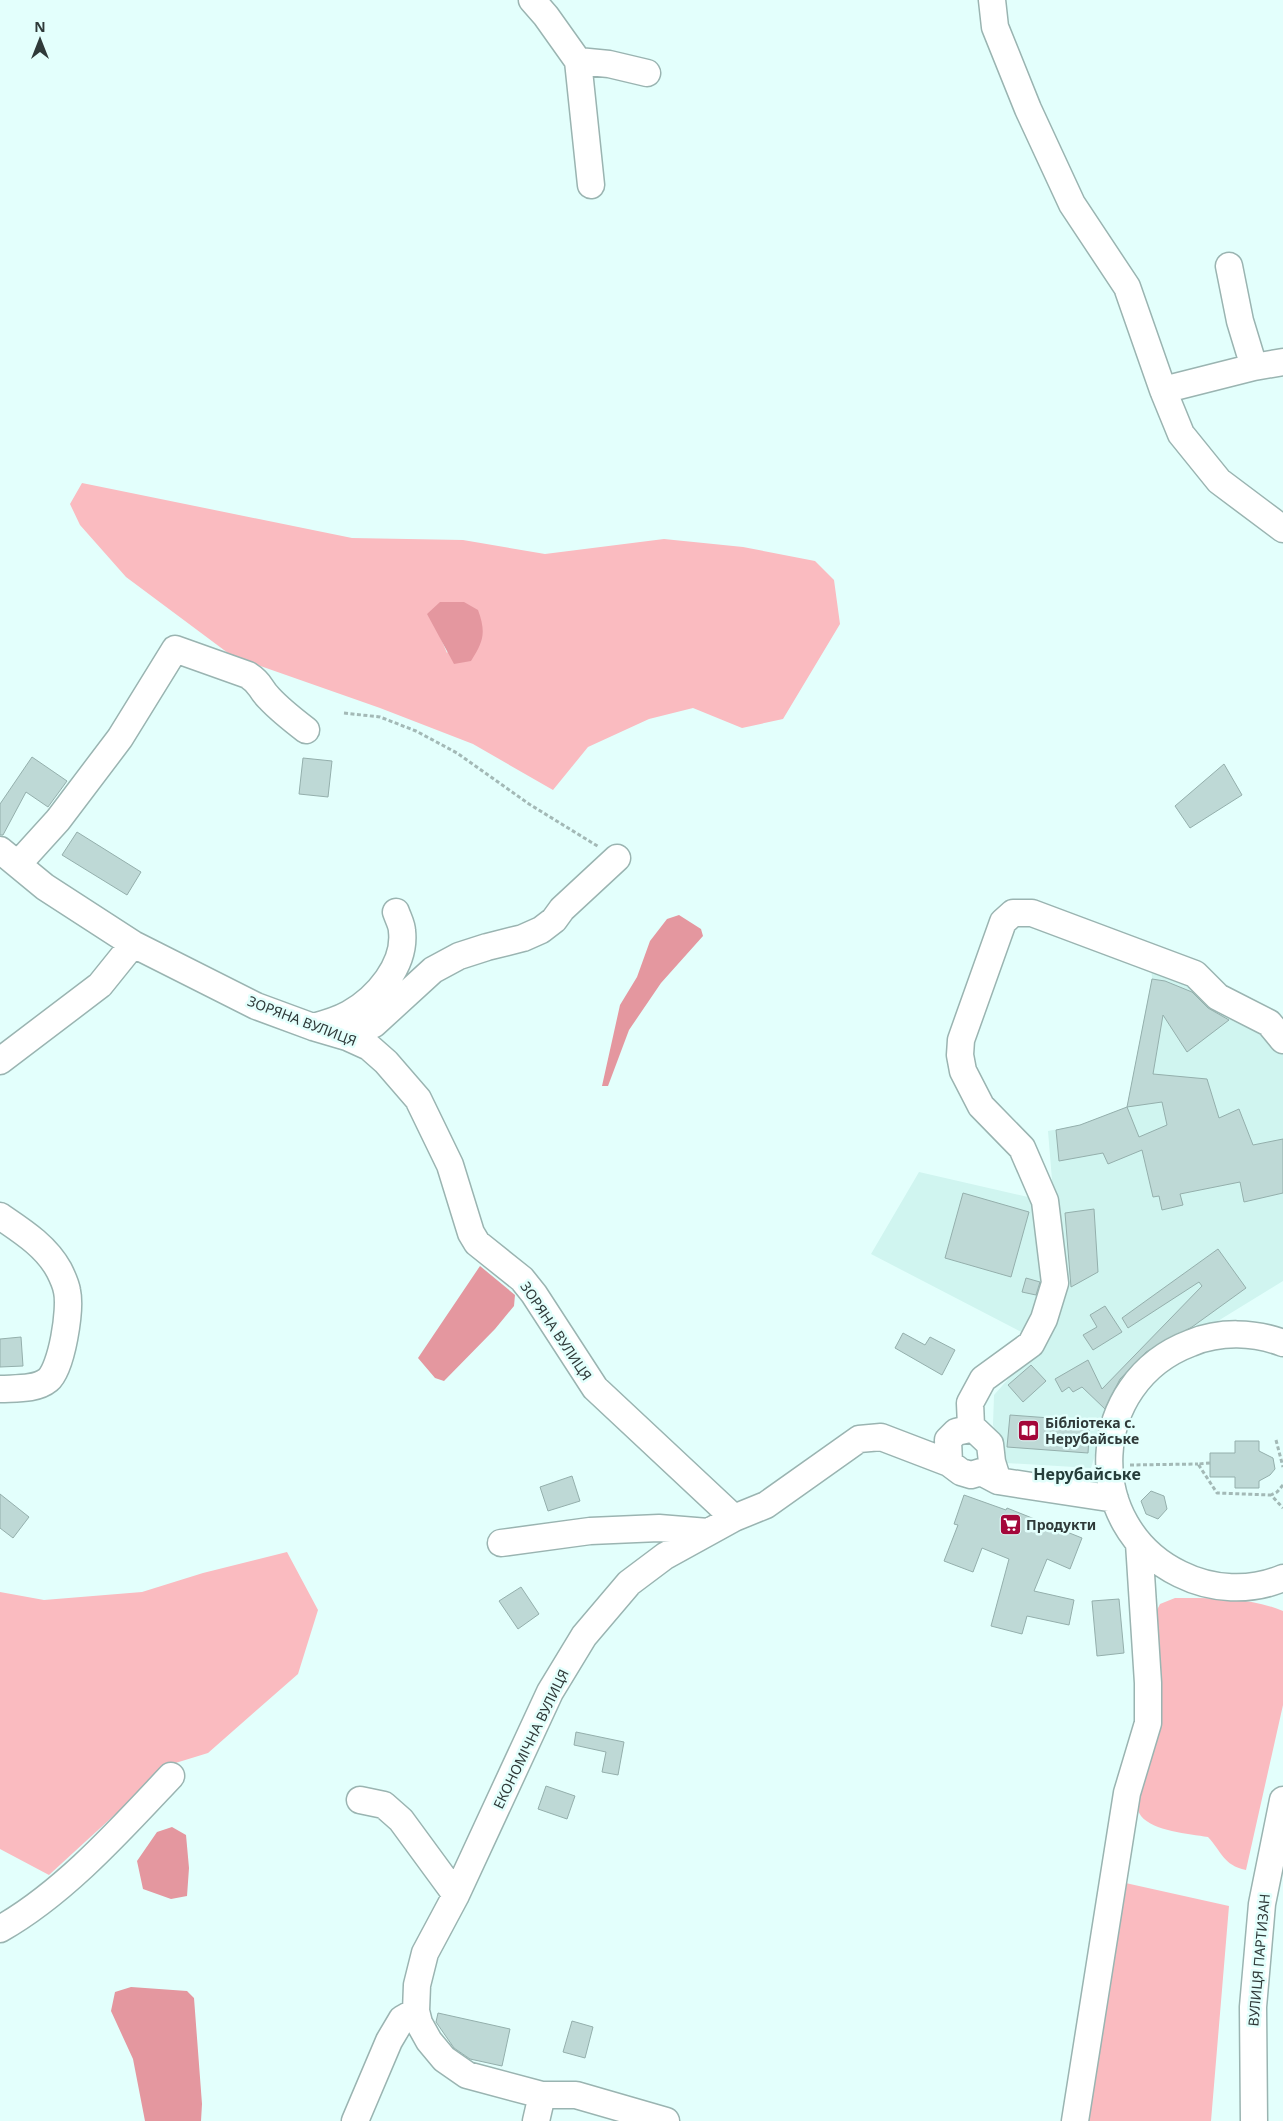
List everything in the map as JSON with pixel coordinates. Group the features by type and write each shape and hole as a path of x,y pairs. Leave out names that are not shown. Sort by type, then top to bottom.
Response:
{"street":[{"path":"532,0 546,16 578,61 591,185"},
{"path":"992,0 995,26 1028,108 1072,204 1127,288 1163,390 1181,434 1219,481 1283,529"},
{"path":"578,61 609,64 647,73"},
{"path":"1229,266 1240,321 1254,367"},
{"path":"1163,390 1254,367 1283,362"},
{"path":"9,856 58,820 120,738 175,649 248,675 258,681 267,696 306,730"},
{"name":"ЗОРЯНА ВУЛИЦЯ","path":"9,856 45,887 133,944 256,1006 347,1037 375,1052 418,1099 450,1165 471,1233 477,1243 522,1280 534,1294 595,1388 734,1518"},
{"path":"347,1037 374,1024 433,970 460,956 523,938 541,930 554,920 562,909 617,858"},
{"path":"313,1027 348,1015 367,1002 383,985 395,968 401,949 402,930 396,912"},
{"path":"990,1472 990,1444 971,1426 970,1403 983,1379 1030,1344 1044,1319 1055,1283 1045,1201 1022,1148 981,1106 963,1071 960,1054 961,1040 1003,922 1013,913 1032,913 1195,974 1218,997 1269,1023 1283,1040"},
{"path":"0,1061 100,985 133,944"},
{"path":"0,1216 27,1234 45,1251 59,1270 67,1291 68,1308 56,1368 48,1380 35,1387 0,1389"},
{"path":"1280,1337 1230,1334 1200,1339 1168,1354 1146,1370 1122,1404 1111,1434 1108,1460 1115,1499 1121,1516 1139,1543 1163,1564 1200,1583 1222,1587 1249,1587 1283,1578"},
{"path":"949,1463 948,1440 956,1432 969,1429 971,1426"},
{"name":"ЕКОНОМІЧНА ВУЛИЦЯ","path":"666,2121 576,2095 542,2095 467,2075 444,2058 429,2041 416,2011 417,1985 425,1953 456,1895 550,1692 584,1636 629,1583 665,1556 734,1518 766,1505 859,1439 866,1437 881,1437 949,1463 961,1472 971,1474 990,1472 1115,1499"},
{"path":"501,1543 590,1531 659,1528 708,1532"},
{"path":"1075,2121 1127,1794 1148,1723 1148,1683 1139,1543"},
{"path":"0,1929 28,1912 108,1842 171,1776"},
{"path":"360,1800 384,1806 401,1820 456,1895"},
{"name":"ВУЛИЦЯ ПАРТИЗАН","path":"1254,2121 1254,2007 1262,1904 1283,1800"},
{"path":"355,2121 389,2041 402,2019 416,2011"},
{"path":"536,2121 542,2095"}],"path":[{"path":"344,713 380,717 416,731 457,753 529,804 617,858"},
{"path":"1276,1440 1283,1467"},
{"path":"1127,1465 1210,1463"},
{"path":"1198,1464 1218,1493 1271,1495 1282,1488"},
{"path":"1271,1495 1283,1508"}],"shaded area":[{"path":"82,483 352,538 463,540 545,554 664,539 743,547 815,561 834,580 840,624 783,719 742,728 693,708 649,719 588,747 553,790 473,744 380,708 232,656 126,577 80,525 70,504","holes":["478,610 447,653 439,634"]},
{"path":"440,602 464,602 478,610 483,631 479,648 471,661 454,664 427,614"},
{"path":"679,915 701,929 703,936 661,983 629,1030 608,1086 602,1086 620,1005 637,977 650,941 667,919"},
{"path":"1150,962 1283,1043 1283,1281 1169,1351 1106,1420 1091,1468 1006,1463 993,1425 994,1395 1035,1349 1061,1290 1048,1131 1080,1125 1127,1107 1152,977"},
{"path":"919,1172 1037,1199 1051,1286 1031,1337 871,1254"},
{"path":"480,1266 515,1295 514,1306 495,1329 444,1381 435,1378 418,1358"},
{"path":"287,1552 318,1610 298,1674 208,1753 169,1765 49,1875 0,1849 0,1592 44,1600 142,1592 203,1573"},
{"path":"1175,1598 1216,1598 1244,1601 1270,1606 1283,1611 1283,1705 1246,1870 1232,1865 1208,1837 1172,1831 1147,1821 1141,1816 1135,1802 1154,1616 1160,1604"},
{"path":"172,1827 186,1835 189,1868 187,1896 171,1899 143,1889 137,1861 157,1832"},
{"path":"1121,1882 1229,1906 1211,2121 1082,2121"},
{"path":"131,1987 187,1991 194,1998 202,2104 201,2121 145,2121 133,2059 111,2011 115,1992"}],"building":[{"path":"32,757 67,781 48,807 26,792 3,835 0,835 0,804"},
{"path":"303,758 332,761 328,797 299,794"},
{"path":"1224,764 1242,795 1190,828 1175,806"},
{"path":"77,832 141,872 127,895 62,855"},
{"path":"1152,979 1165,981 1192,992 1208,1008 1229,1020 1187,1052 1163,1015 1153,1074 1207,1079 1219,1118 1239,1109 1253,1145 1283,1139 1283,1193 1244,1202 1240,1182 1180,1194 1183,1205 1162,1210 1159,1196 1153,1197 1142,1150 1108,1164 1103,1153 1059,1161 1056,1130 1080,1125 1127,1107","holes":["1162,1102 1167,1125 1139,1137 1127,1107"]},
{"path":"963,1193 1029,1212 1011,1277 945,1258"},
{"path":"1094,1209 1098,1272 1071,1287 1065,1213"},
{"path":"1218,1249 1246,1288 1192,1327 1146,1352 1120,1379 1105,1409 1082,1387 1073,1392 1069,1387 1062,1392 1055,1379 1088,1360 1102,1389 1202,1286 1199,1282 1128,1328 1122,1318"},
{"path":"1026,1278 1040,1282 1036,1295 1022,1292"},
{"path":"1105,1306 1122,1332 1093,1350 1083,1335 1097,1327 1090,1315"},
{"path":"903,1333 925,1345 930,1337 955,1350 942,1375 895,1348"},
{"path":"21,1337 23,1366 0,1367 0,1339"},
{"path":"1031,1365 1046,1381 1023,1402 1008,1385"},
{"path":"1010,1415 1090,1421 1088,1453 1007,1447"},
{"path":"1235,1441 1259,1441 1259,1451 1273,1458 1275,1469 1270,1475 1259,1481 1259,1488 1235,1488 1235,1477 1210,1477 1210,1453 1235,1453"},
{"path":"572,1476 580,1501 548,1511 540,1487"},
{"path":"1151,1491 1164,1496 1167,1509 1158,1519 1146,1514 1141,1501"},
{"path":"0,1494 29,1517 13,1538 0,1528"},
{"path":"964,1495 1006,1510 1007,1508 1082,1538 1070,1569 1047,1559 1034,1591 1074,1600 1069,1625 1027,1616 1022,1634 991,1626 1009,1559 982,1548 973,1572 944,1561 958,1525 954,1524"},
{"path":"521,1587 539,1614 518,1629 499,1601"},
{"path":"1119,1599 1124,1653 1097,1656 1092,1601"},
{"path":"576,1732 624,1742 618,1775 602,1772 606,1752 574,1745"},
{"path":"546,1786 575,1796 567,1819 538,1809"},
{"path":"438,2013 510,2029 502,2066 470,2059 454,2048 436,2022"},
{"path":"572,2021 593,2027 585,2058 563,2052"}],"place":[{"name":"Бібліотека с. Нерубайське","path":"1029,1431"},
{"name":"Продукти","path":"1010,1525"}],"district":[{"name":"Нерубайське","path":"1087,1474"}]}
